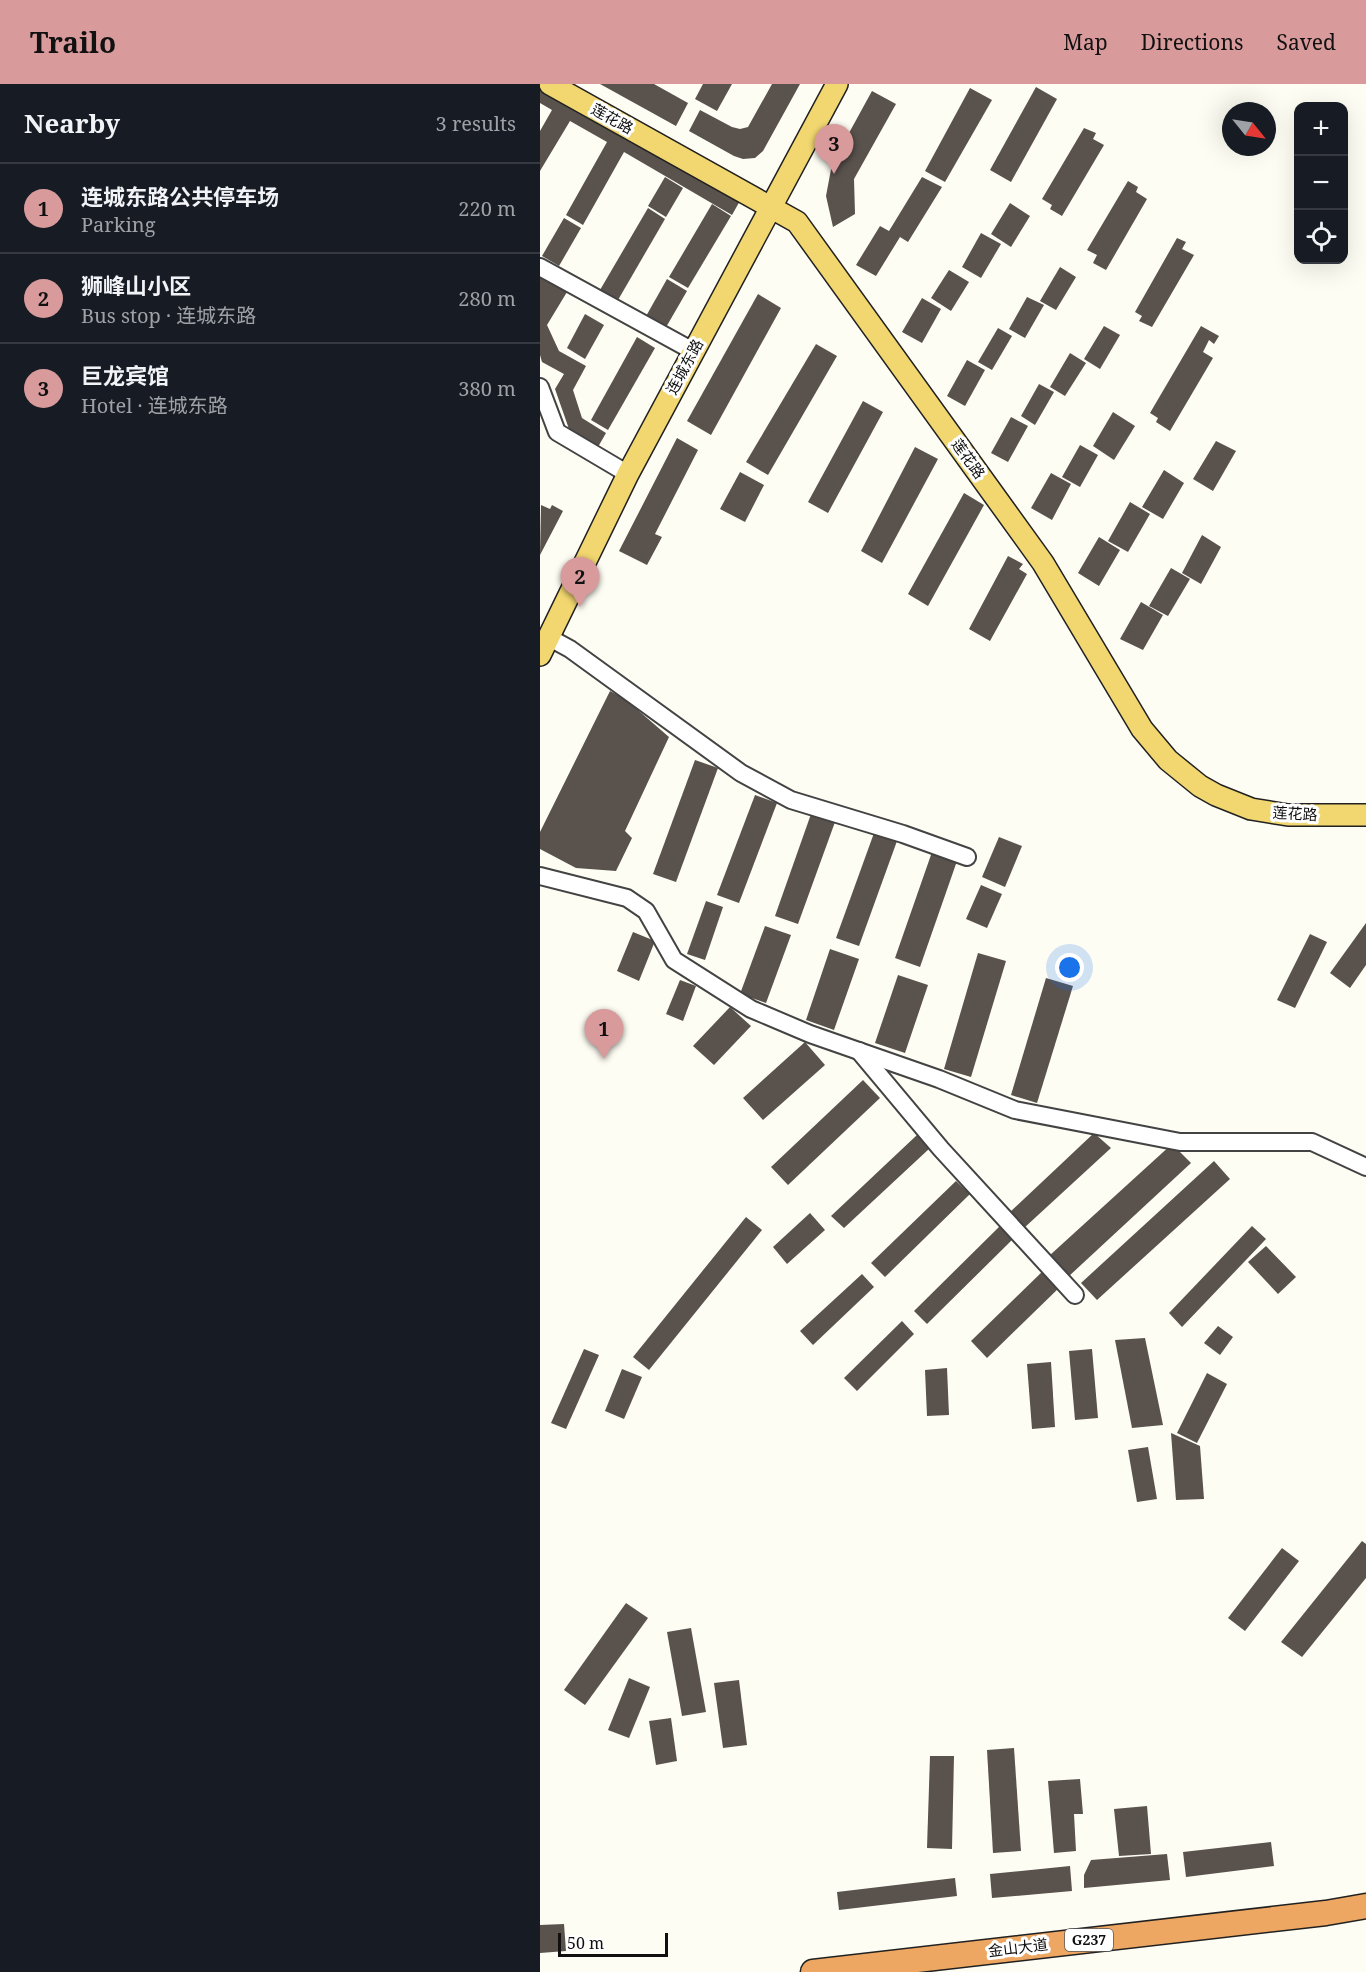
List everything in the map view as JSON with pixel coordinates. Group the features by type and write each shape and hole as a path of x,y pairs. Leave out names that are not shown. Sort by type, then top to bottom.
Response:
{"highway":[{"name":"金山大道","path":"813,1972 1326,1913 1366,1906"},
{"name":"金山大道","path":"945,1972 1366,1922"}],"main road":[{"name":"莲花路","path":"550,84 797,222 1043,563 1142,729 1168,760 1200,786 1251,809 1288,815 1366,815"},
{"name":"连城东路","path":"544,646 627,474 837,84"}],"lane":[{"path":"540,267 693,351"},
{"path":"540,387 557,432 627,474"},
{"path":"544,646 570,649 741,772 790,800 903,834 967,857"},
{"path":"540,876 627,898 646,911 674,960 751,1009 810,1034 939,1078 1015,1110 1180,1142 1312,1142 1366,1167"},
{"path":"860,1051 940,1149 1075,1295"}],"building":[{"path":"600,84 654,84 688,103 676,126"},
{"path":"703,84 732,84 717,111 695,99"},
{"path":"772,84 800,84 763,151 755,158 743,159 734,156 689,131 700,110 732,127 740,129 748,127"},
{"path":"540,87 741,199 732,215 624,152 583,225 566,215 607,142 570,121 540,171 540,131 552,110 540,103"},
{"path":"1036,87 1057,99 1011,182 990,170"},
{"path":"970,88 992,100 945,182 925,171"},
{"path":"872,91 896,104 854,179 855,214 833,227 826,196 832,164"},
{"path":"1084,128 1096,133 1093,139 1104,145 1062,216 1050,209 1052,205 1042,199"},
{"path":"665,177 683,188 666,217 648,206"},
{"path":"922,177 942,187 908,242 900,237 876,276 856,265 880,226 889,231"},
{"path":"1128,181 1138,187 1136,192 1147,199 1106,270 1093,263 1097,255 1087,250"},
{"path":"1010,203 1030,216 1011,247 991,234"},
{"path":"712,204 731,216 688,288 669,277"},
{"path":"648,208 665,219 618,300 600,290"},
{"path":"564,218 581,228 559,266 542,256"},
{"path":"981,233 1001,244 981,278 962,267"},
{"path":"1177,238 1186,242 1182,249 1194,255 1152,327 1139,321 1142,316 1135,312"},
{"path":"1060,267 1076,277 1056,310 1040,301"},
{"path":"949,270 969,282 951,311 931,298"},
{"path":"540,276 567,292 547,325 559,351 586,366 573,390 582,418 606,433 598,447 569,429 555,389 564,374 542,362 540,355"},
{"path":"667,279 687,291 665,329 645,318"},
{"path":"758,294 781,308 711,435 687,421"},
{"path":"1027,297 1044,305 1025,338 1009,329"},
{"path":"922,298 941,309 922,343 902,332"},
{"path":"585,314 604,325 585,359 567,348"},
{"path":"1104,326 1120,335 1100,369 1084,359"},
{"path":"1201,326 1219,336 1214,344 1209,340 1203,352 1213,358 1170,431 1156,422 1158,418 1150,413"},
{"path":"998,328 1012,336 992,370 978,362"},
{"path":"637,337 655,348 608,430 591,420"},
{"path":"816,344 837,356 768,475 746,462"},
{"path":"1070,353 1086,363 1065,396 1050,387"},
{"path":"967,360 985,370 965,406 947,396"},
{"path":"1039,384 1054,392 1035,425 1021,416"},
{"path":"863,401 883,412 828,513 808,502"},
{"path":"1113,412 1135,426 1114,460 1093,446"},
{"path":"1011,417 1028,426 1008,462 991,453"},
{"path":"677,438 698,450 655,534 662,537 647,565 619,551"},
{"path":"1216,441 1236,451 1213,491 1193,479"},
{"path":"1080,445 1098,455 1080,487 1062,477"},
{"path":"915,447 938,459 882,563 861,551"},
{"path":"1164,470 1184,483 1163,519 1142,507"},
{"path":"740,472 764,485 745,522 720,509"},
{"path":"1051,473 1071,484 1052,520 1031,508"},
{"path":"964,493 984,505 928,606 908,594"},
{"path":"1130,502 1150,514 1128,552 1108,541"},
{"path":"541,505 550,509 552,505 563,511 540,555"},
{"path":"1202,535 1221,547 1201,584 1182,573"},
{"path":"1099,537 1120,550 1099,586 1078,573"},
{"path":"1008,556 1023,564 1019,569 1027,574 990,641 969,629"},
{"path":"1171,568 1190,579 1168,616 1149,606"},
{"path":"1141,602 1163,615 1143,650 1120,639"},
{"path":"610,691 625,699 669,737 625,831 632,838 616,871 576,868 540,849 540,832"},
{"path":"695,760 718,768 676,882 653,874"},
{"path":"755,795 777,803 739,903 717,895"},
{"path":"811,814 835,822 798,924 775,916"},
{"path":"874,833 897,841 859,946 836,938"},
{"path":"999,837 1022,846 1005,887 982,877"},
{"path":"932,852 957,861 920,967 895,958"},
{"path":"981,885 1002,894 987,928 966,919"},
{"path":"706,901 723,907 705,960 687,954"},
{"path":"1366,923 1366,965 1350,988 1330,973"},
{"path":"765,926 791,935 766,1003 740,994"},
{"path":"633,932 655,941 639,981 617,971"},
{"path":"1310,934 1327,942 1295,1008 1277,1000"},
{"path":"830,949 859,959 834,1030 806,1020"},
{"path":"978,953 1006,961 971,1077 944,1069"},
{"path":"898,975 928,985 905,1053 875,1043"},
{"path":"1046,978 1073,986 1037,1103 1011,1095"},
{"path":"680,980 696,986 683,1021 666,1014"},
{"path":"730,1007 751,1026 714,1065 693,1046"},
{"path":"805,1042 825,1065 763,1120 743,1098"},
{"path":"863,1080 880,1098 788,1185 771,1167"},
{"path":"1094,1133 1111,1148 1024,1228 1009,1213"},
{"path":"917,1135 930,1148 844,1228 831,1216"},
{"path":"1172,1144 1191,1163 1068,1277 1049,1256"},
{"path":"1214,1161 1230,1179 1097,1300 1081,1283"},
{"path":"956,1181 970,1194 885,1277 871,1263"},
{"path":"810,1213 825,1230 787,1264 773,1247"},
{"path":"746,1217 762,1230 649,1370 633,1357"},
{"path":"1002,1224 1015,1237 927,1324 914,1311"},
{"path":"1252,1226 1266,1239 1182,1327 1169,1313"},
{"path":"1266,1246 1296,1277 1278,1294 1248,1262"},
{"path":"1046,1268 1062,1285 987,1358 971,1341"},
{"path":"862,1274 874,1287 813,1345 800,1331"},
{"path":"902,1321 914,1334 857,1391 844,1378"},
{"path":"1218,1326 1233,1337 1220,1355 1204,1343"},
{"path":"1145,1338 1163,1425 1132,1428 1115,1340"},
{"path":"584,1349 599,1355 566,1429 551,1423"},
{"path":"1092,1349 1098,1418 1075,1420 1069,1351"},
{"path":"1051,1362 1055,1427 1032,1429 1027,1364"},
{"path":"947,1368 949,1415 927,1416 925,1370"},
{"path":"622,1369 642,1377 624,1419 605,1411"},
{"path":"1207,1373 1227,1384 1197,1443 1177,1433"},
{"path":"1171,1433 1200,1446 1204,1499 1176,1500"},
{"path":"1148,1447 1157,1499 1137,1502 1128,1450"},
{"path":"1362,1541 1366,1544 1366,1578 1302,1657 1281,1642"},
{"path":"1282,1548 1299,1561 1245,1631 1228,1618"},
{"path":"626,1603 648,1618 585,1705 564,1690"},
{"path":"691,1628 706,1712 682,1716 667,1632"},
{"path":"629,1678 650,1687 629,1738 608,1730"},
{"path":"739,1680 747,1745 723,1748 714,1683"},
{"path":"671,1718 677,1761 656,1765 649,1721"},
{"path":"1014,1748 1021,1851 993,1853 987,1750"},
{"path":"930,1756 954,1756 952,1849 927,1848"},
{"path":"1080,1779 1083,1814 1074,1814 1076,1851 1054,1853 1048,1781"},
{"path":"1147,1806 1151,1854 1119,1856 1114,1809"},
{"path":"1271,1842 1274,1866 1186,1877 1183,1852"},
{"path":"1167,1854 1170,1880 1084,1888 1084,1875 1091,1860"},
{"path":"1070,1866 1072,1891 992,1898 990,1874"},
{"path":"955,1878 957,1896 839,1910 837,1892"},
{"path":"564,1924 566,1951 540,1953 540,1925"}],"place":[{"name":"巨龙宾馆","path":"834,174"},
{"name":"狮峰山小区","path":"580,607"},
{"name":"连城东路公共停车场","path":"604,1059"}]}
